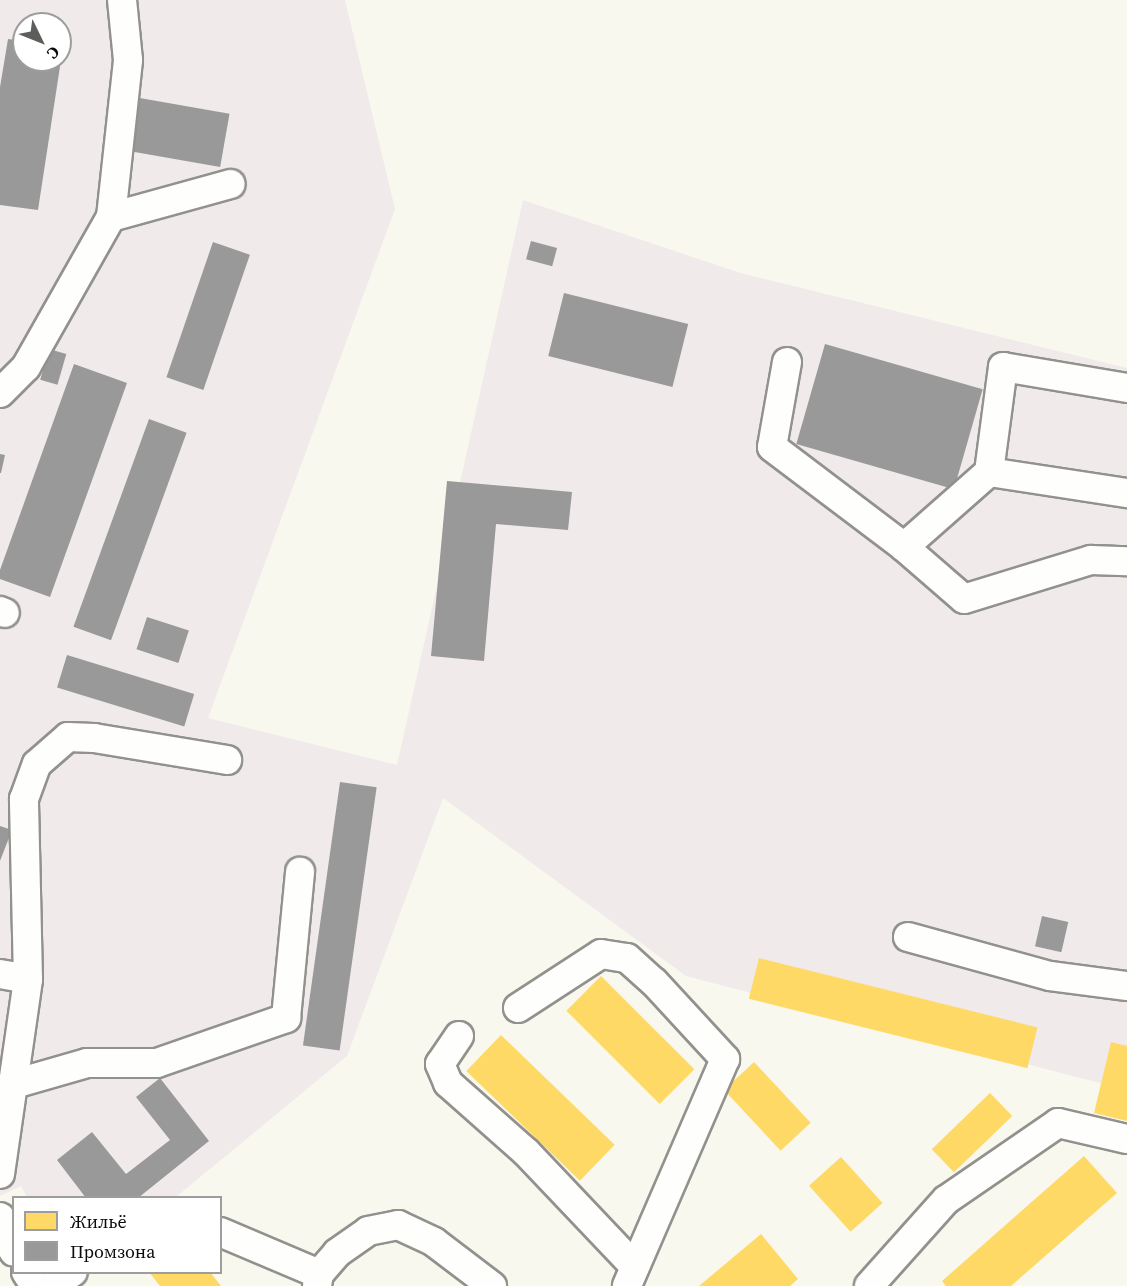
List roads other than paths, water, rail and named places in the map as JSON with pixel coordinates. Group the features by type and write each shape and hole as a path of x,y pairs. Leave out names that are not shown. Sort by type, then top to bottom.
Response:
{"lane":[{"path":"0,393 26,367 111,217 128,60 122,0"},
{"path":"111,217 231,184"},
{"path":"787,362 772,447 904,548 964,599 1091,560 1127,561"},
{"path":"904,548 989,472 1003,367 1127,388"},
{"path":"989,472 1127,494"},
{"path":"0,1174 4,1130 14,1084 28,978 24,799 37,764 68,737 94,738 227,760"},
{"path":"14,1084 87,1063 157,1063 286,1018 300,872"},
{"path":"908,937 1050,976 1127,986"},
{"path":"459,1036 440,1064 448,1083 526,1152 631,1276 725,1059 654,982 627,958 601,954 518,1008"},
{"path":"0,974 28,978"},
{"path":"869,1286 946,1200 1058,1123 1127,1139"},
{"path":"0,1217 6,1240 12,1249"},
{"path":"222,1233 318,1280 337,1253 369,1231 399,1226 434,1242 492,1286"},
{"path":"52,1286 70,1274"}]}
